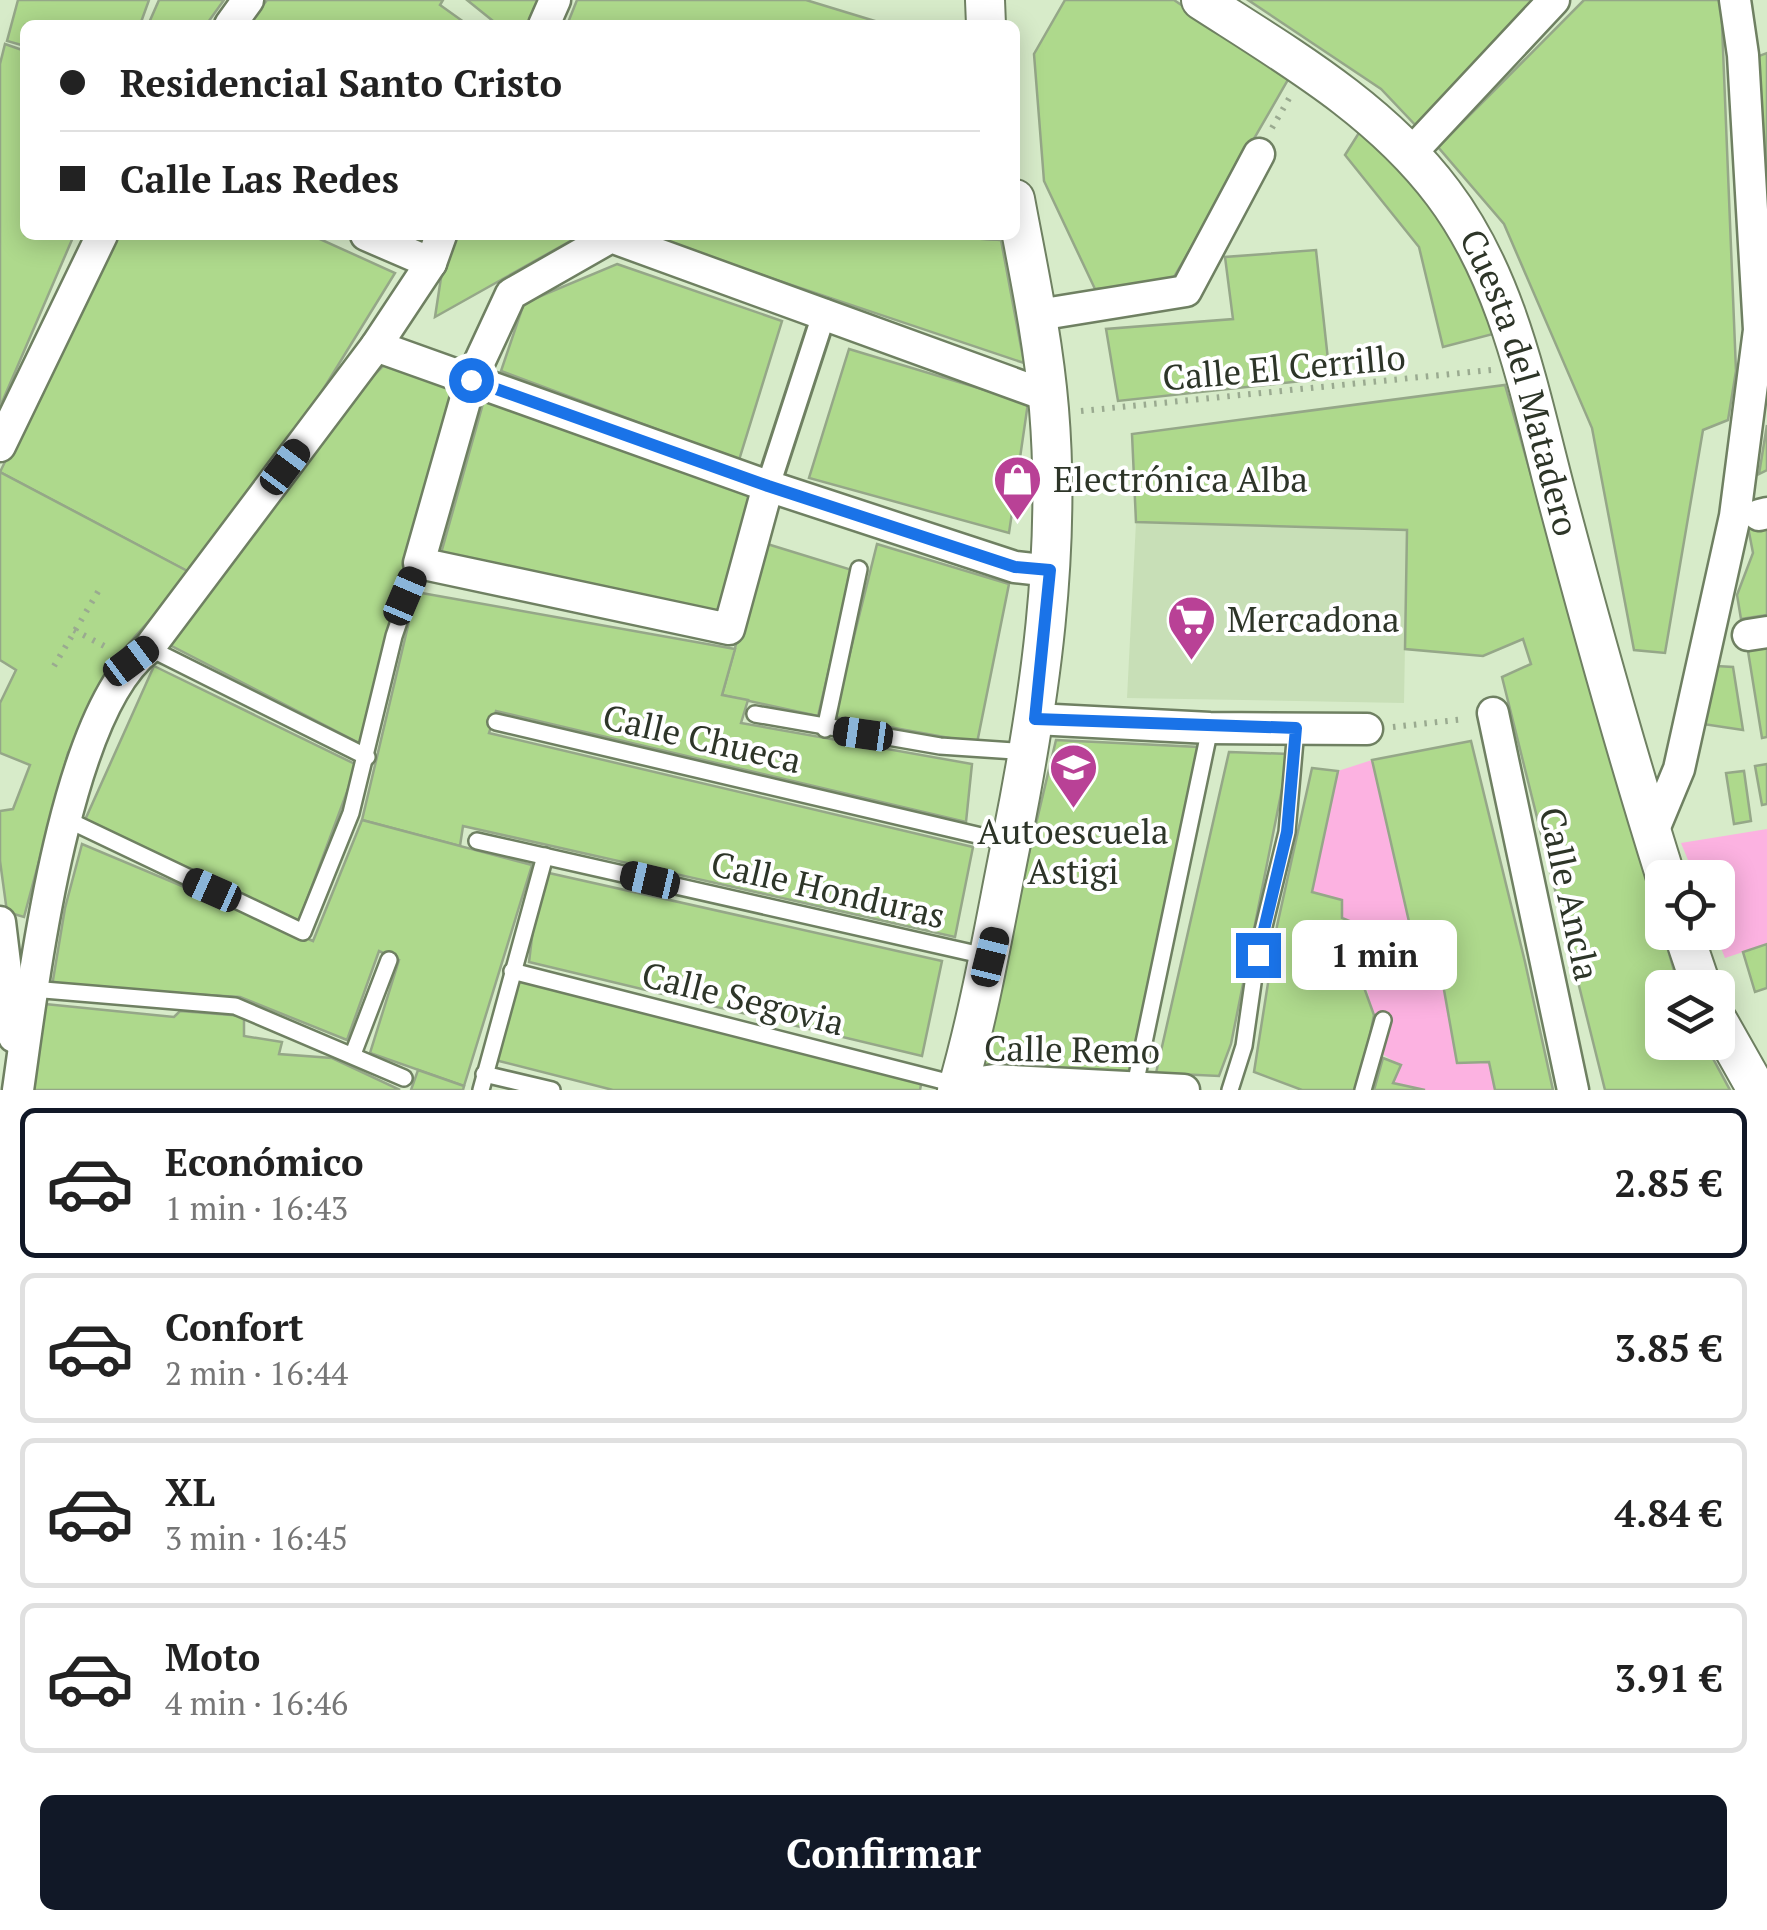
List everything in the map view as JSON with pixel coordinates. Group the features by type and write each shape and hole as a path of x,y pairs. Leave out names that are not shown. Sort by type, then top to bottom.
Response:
{"street":[{"name":"Cuesta del Matadero","path":"1201,0 1362,108 1410,154 1466,225 1488,266 1522,366 1660,860"},
{"path":"1410,154 1554,0"},
{"path":"1652,834 1679,769 1736,516 1759,382 1743,55 1735,0"},
{"path":"1038,314 1186,291 1259,154"},
{"path":"958,1088 990,957 1032,736 1050,570 1049,404 1038,314 1020,224"},
{"path":"0,446 100,240"},
{"path":"18,1090 42,911 100,718 140,655 376,346 436,249 391,240"},
{"path":"608,240 511,294 471,380 419,563 729,629 768,486 825,311"},
{"path":"618,240 825,311 1049,404"},
{"path":"376,346 768,486 1015,567 1050,570"},
{"name":"Calle Ancla","path":"1493,714 1572,1090"},
{"path":"1032,736 1210,728 1367,729"},
{"path":"0,922 18,1090"},
{"path":"1735,1051 1757,1090"},
{"name":"Calle Remo","path":"958,1088 994,1080 1184,1090"}],"lane":[{"path":"68,820 303,932 351,812 368,756 394,636 419,563"},
{"path":"825,729 859,570"},
{"path":"140,655 368,756"},
{"path":"755,714 940,746 1032,736"},
{"name":"Calle Chueca","path":"496,722 1011,843"},
{"path":"1134,1089 1210,728"},
{"path":"1230,1090 1244,1046 1258,955 1287,832 1296,728"},
{"name":"Calle Honduras","path":"477,841 990,957"},
{"path":"545,856 482,1082 552,1090"},
{"path":"353,1054 389,960"},
{"name":"Calle Segovia","path":"512,971 958,1088"},
{"path":"32,990 236,1006 404,1078"},
{"path":"1363,1090 1382,1020"}],"path":[{"path":"1259,154 1308,69"},
{"name":"Calle El Cerrillo","path":"1049,404 1437,379 1522,366"},
{"path":"54,666 100,590"},
{"path":"74,630 140,655"},
{"path":"1367,729 1444,724 1493,714"}],"shaded area":[{"path":"1136,522 1407,530 1404,703 1127,698"},
{"path":"1372,760 1421,974 1441,973 1457,1062 1489,1062 1495,1090 1425,1090 1393,1083 1400,1065 1367,1045 1369,998 1361,977 1345,957 1352,922 1342,918 1342,900 1312,892 1338,771"},
{"path":"1767,829 1767,944 1725,958 1722,950 1735,950 1735,860 1688,860 1681,843"}],"building":[{"path":"18,0 149,0 142,20 20,20 20,45 7,41"},
{"path":"159,0 224,0 210,20 150,20"},
{"path":"267,0 443,0 440,5 461,20 252,20"},
{"path":"467,0 539,0 529,20 492,20"},
{"path":"577,0 806,0 872,20 569,20"},
{"path":"1065,0 1174,0 1289,78 1170,284 1095,289 1044,181 1034,54"},
{"path":"1248,0 1540,0 1420,130 1381,89"},
{"path":"1584,0 1721,0 1736,371 1728,420 1703,430 1665,653 1634,650 1592,428 1504,224 1438,147"},
{"path":"5,44 20,49 20,240 72,240 0,407 0,64"},
{"path":"1767,53 1767,184 1751,59"},
{"path":"1362,128 1446,219 1497,333 1443,347 1419,247 1345,155"},
{"path":"113,240 322,240 395,273 295,435 191,573 0,472"},
{"path":"451,240 572,240 435,317 444,258"},
{"path":"658,240 1001,240 1024,363"},
{"path":"1316,250 1330,378 1118,401 1106,329 1233,319 1225,257"},
{"path":"617,264 782,321 739,460 501,371 524,303"},
{"path":"849,349 1028,403 1009,533 809,478"},
{"path":"385,364 453,389 415,522 363,745 164,642 342,407"},
{"path":"1505,385 1645,870 1645,950 1668,950 1674,970 1645,970 1645,1060 1714,1060 1730,1090 1605,1090 1502,677 1531,664 1523,639 1483,656 1405,649 1407,530 1136,522 1132,434"},
{"path":"484,400 757,495 724,619 438,564"},
{"path":"1767,425 1767,470 1759,474"},
{"path":"0,472 191,573 126,647 68,753 24,917 7,912 0,861 0,811 13,809 30,765 0,753 0,703 16,670 0,660"},
{"path":"1767,524 1767,615 1741,619 1737,595 1753,553 1748,527"},
{"path":"764,543 852,570 818,716 722,695"},
{"path":"877,544 1009,584 977,743 834,717"},
{"path":"416,592 735,649 722,695 748,700 741,723 972,764 966,822 496,711 489,733 973,847 955,937 463,826 460,846 362,820"},
{"path":"1767,642 1767,737 1762,738 1747,645"},
{"path":"154,666 357,765 299,921 85,820"},
{"path":"1716,666 1733,667 1743,730 1703,724"},
{"path":"1056,740 1199,747 1128,1083 976,1075"},
{"path":"1471,741 1553,1090 1495,1090 1489,1062 1457,1063 1441,973 1421,974 1372,760"},
{"path":"1229,752 1289,754 1231,1044 1219,1076 1156,1073"},
{"path":"1767,764 1767,804 1762,805 1755,766"},
{"path":"1312,768 1338,771 1312,892 1342,900 1342,918 1352,922 1345,957 1357,968 1374,1015 1359,1090 1302,1090 1254,1072 1277,926"},
{"path":"1744,771 1751,821 1734,824 1726,773"},
{"path":"362,820 532,865 464,1086 370,1053 399,960 379,951 347,1040 240,997 52,986 65,908 82,844 313,941"},
{"path":"540,871 942,961 922,1056 529,962"},
{"path":"1767,944 1767,988 1755,992 1743,952"},
{"path":"516,978 922,1080 920,1090 613,1090 495,1060"},
{"path":"45,1004 174,1017 180,1011 244,1016 244,1036 282,1042 279,1054 332,1058 400,1090 32,1090"},
{"path":"1383,1058 1401,1065 1393,1083 1425,1090 1374,1090"},
{"path":"418,1070 464,1086 463,1090 411,1090"}],"place":[{"name":"Electrónica Alba","path":"1018,522"},
{"name":"Mercadona","path":"1192,662"},
{"name":"Autoescuela Astigi","path":"1073,810"}],"route":[{"path":"471,380 768,486 1015,567 1050,570 1035,719 1296,728 1287,832 1258,955"}]}
